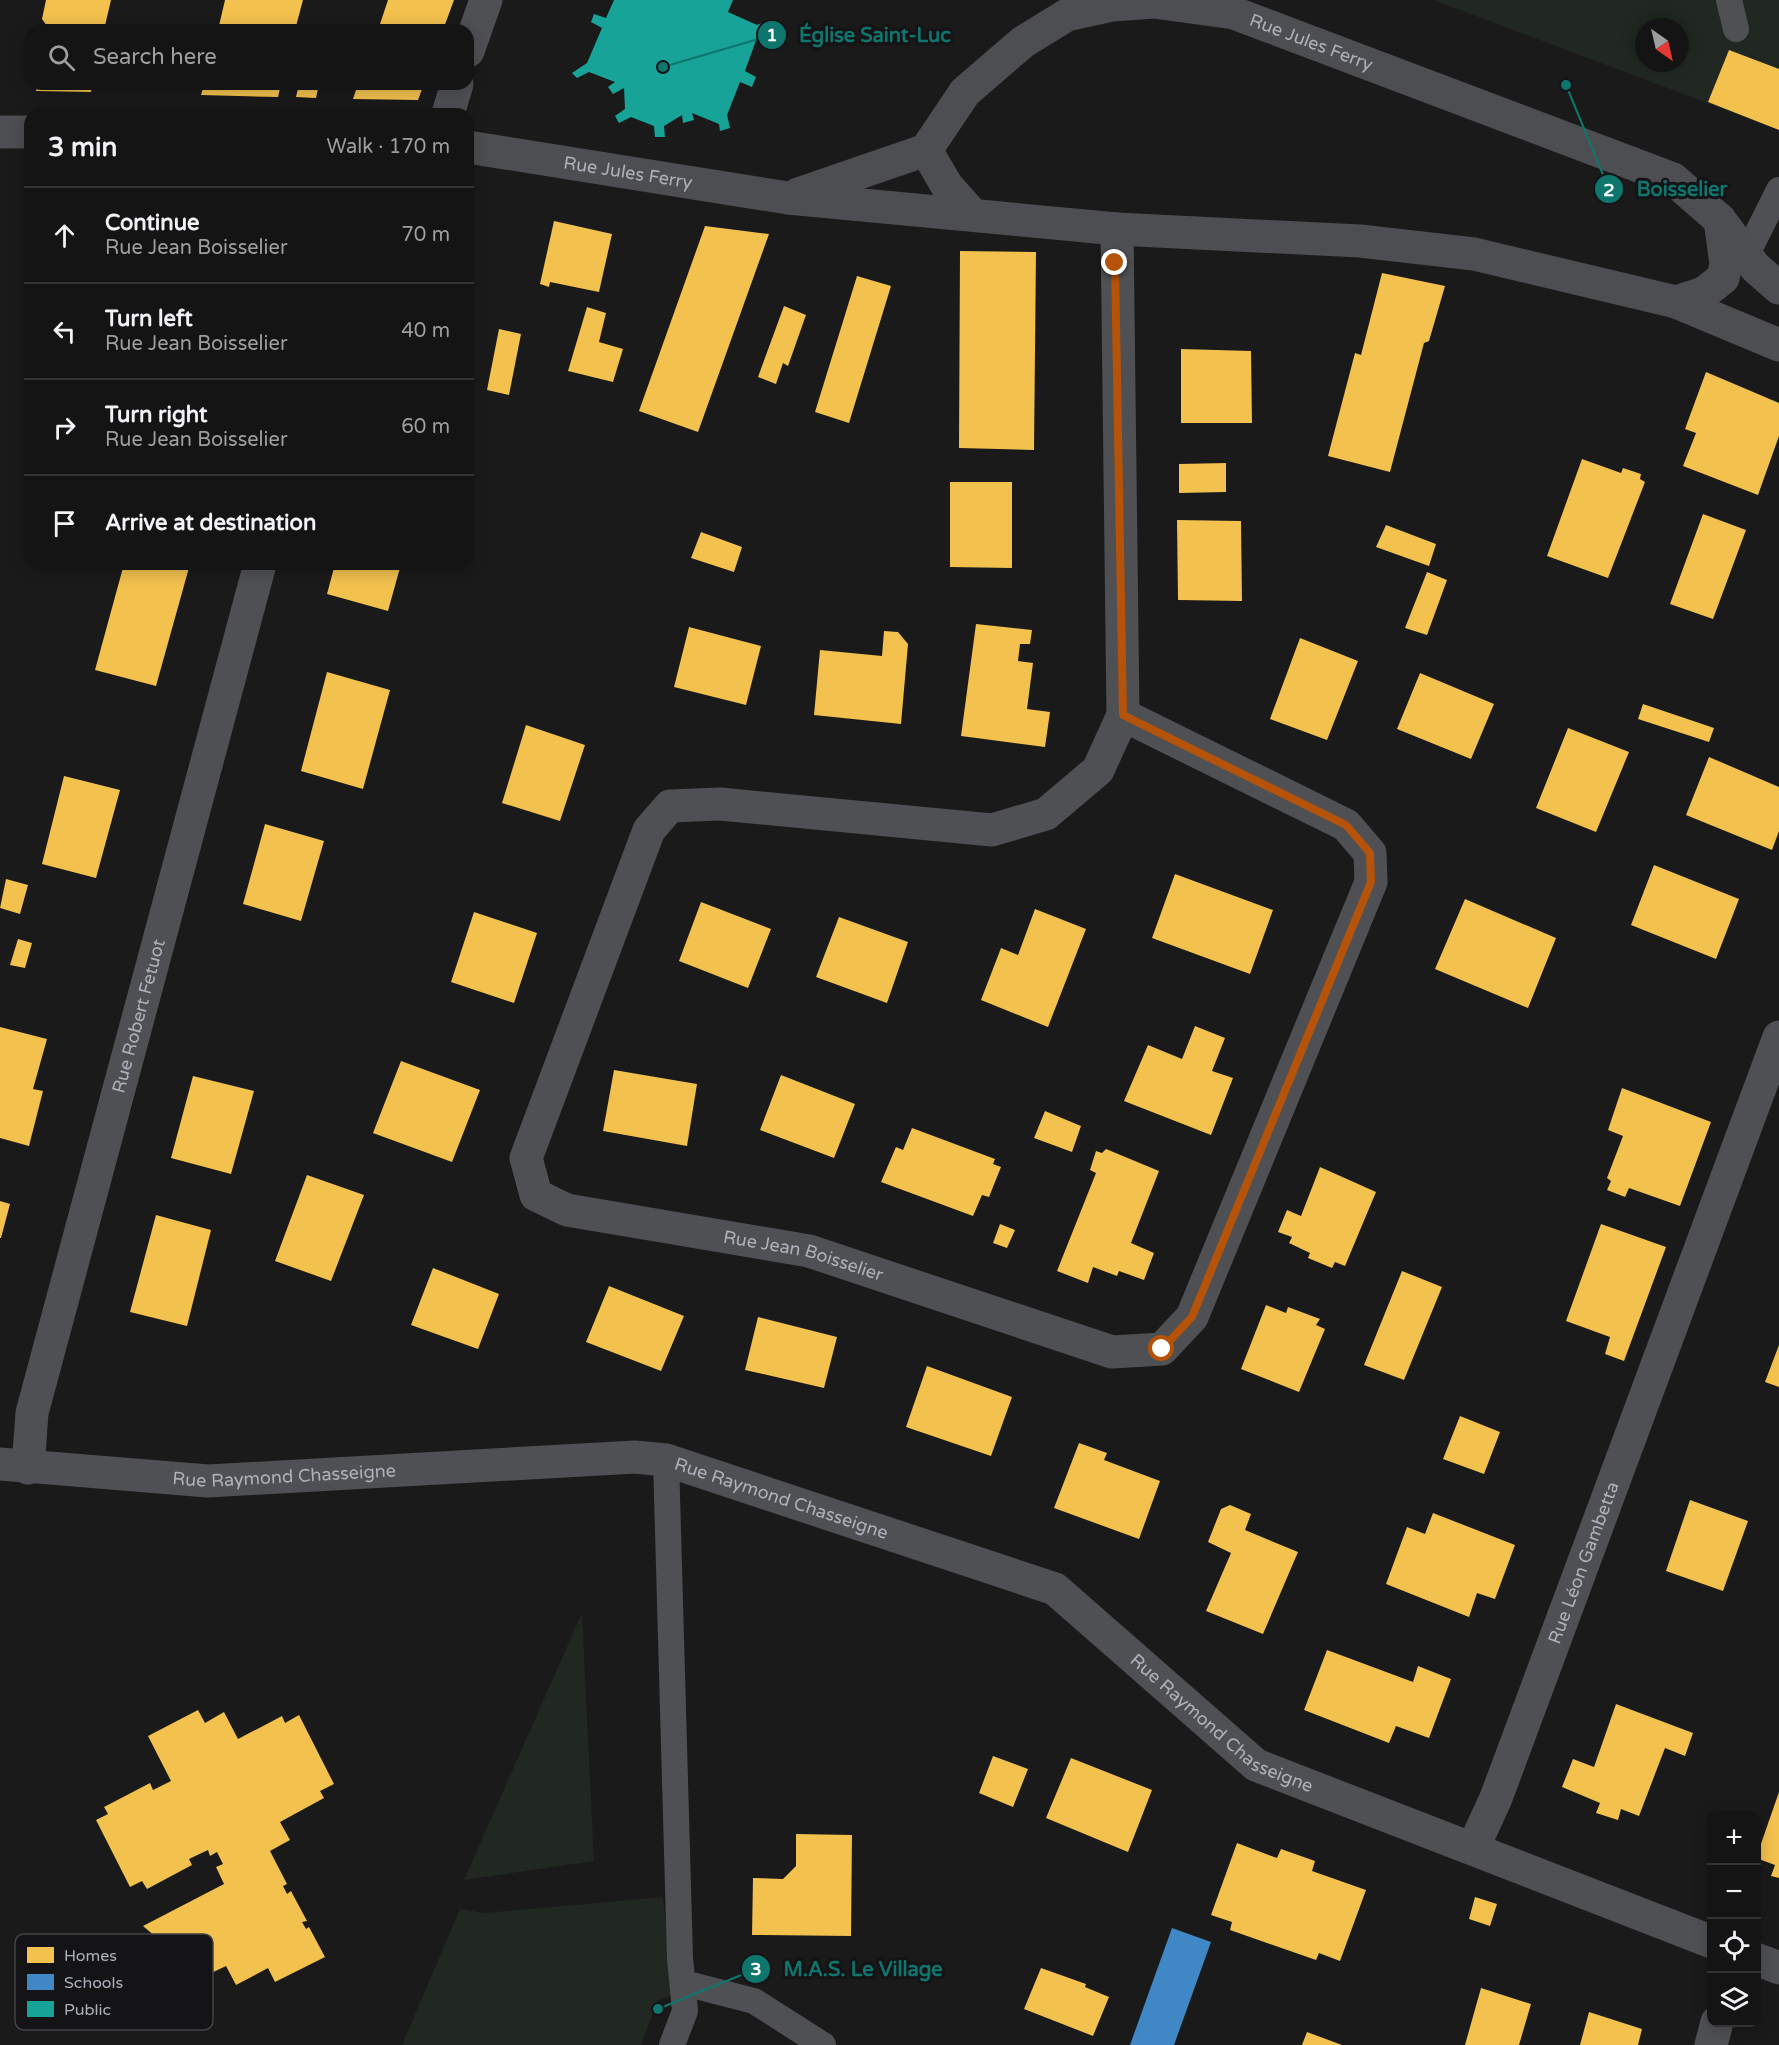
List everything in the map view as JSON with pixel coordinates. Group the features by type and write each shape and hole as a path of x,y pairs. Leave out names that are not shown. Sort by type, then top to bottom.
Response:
{"street":[{"path":"474,34 486,0"},
{"name":"Rue Jules Ferry","path":"788,198 926,150 965,92 1065,8 1154,2 1234,14 1674,179 1720,220 1755,267 1779,288"},
{"path":"450,108 455,90"},
{"path":"0,132 24,132"},
{"name":"Rue Jules Ferry","path":"474,148 788,198 1117,229 1360,241 1474,254 1676,302 1779,345"},
{"path":"926,150 946,186 973,215"},
{"path":"1676,302 1704,293 1723,278 1726,264 1720,220"},
{"name":"Rue Jean Boisselier","path":"1117,229 1123,715 1098,770 1046,813 993,830 720,804 670,807 649,830 526,1158 536,1195 567,1210 809,1251 1112,1352 1162,1349 1192,1317 1371,882 1370,853 1346,825 1123,715"},
{"name":"Rue Robert Fetuot","path":"14,1466 32,1413 258,570"},
{"name":"Rue Léon Gambetta","path":"1473,1848 1496,1798 1779,1037"},
{"name":"Rue Raymond Chasseigne","path":"14,1466 208,1481 635,1457 666,1460 1055,1589 1256,1765 1473,1848"},
{"path":"1473,1848 1707,1939"},
{"path":"1761,1961 1779,1968"},
{"path":"1711,2045 1716,2027"}],"lane":[{"path":"1729,0 1736,29"},
{"path":"1747,254 1779,190"},
{"path":"666,1460 679,1946 686,2012 672,2045"},
{"path":"684,1983 754,2001 823,2045"}],"shaded area":[{"path":"1434,0 1779,0 1779,130"},
{"path":"582,1613 594,1861 464,1880"},
{"path":"663,1897 674,1994 658,2000 641,2045 402,2045 460,1909 485,1913"}],"building: Homes":[{"path":"46,0 111,0 105,24 46,24 42,19"},
{"path":"225,0 303,0 297,24 219,24"},
{"path":"388,0 454,0 445,24 380,24"},
{"path":"1729,50 1779,69 1779,130 1708,102"},
{"path":"36,90 91,90 91,92"},
{"path":"202,90 280,90 278,97 201,95"},
{"path":"298,90 318,90 316,98 296,97"},
{"path":"356,90 422,90 418,100 353,99"},
{"path":"554,221 612,234 599,292 550,282 549,287 540,284"},
{"path":"705,226 769,234 698,432 639,411"},
{"path":"960,251 1036,252 1034,450 959,448"},
{"path":"1382,273 1445,286 1429,341 1424,343 1390,472 1328,456 1355,353 1361,355"},
{"path":"857,276 891,286 849,423 815,412"},
{"path":"784,306 806,315 788,366 783,363 776,384 758,377"},
{"path":"587,307 606,313 599,342 623,349 613,382 568,371"},
{"path":"499,329 521,334 509,395 487,390"},
{"path":"1181,349 1251,351 1252,423 1181,423"},
{"path":"1706,372 1779,403 1779,436 1758,495 1683,466 1696,433 1685,429"},
{"path":"1582,459 1621,473 1623,468 1641,474 1640,479 1645,482 1608,578 1547,556"},
{"path":"1226,463 1226,492 1179,493 1179,464"},
{"path":"950,482 1012,482 1012,568 950,567"},
{"path":"1703,514 1746,530 1713,619 1670,604"},
{"path":"1177,520 1241,521 1242,601 1178,600"},
{"path":"1386,525 1436,544 1429,566 1376,547"},
{"path":"701,532 742,547 734,572 691,558"},
{"path":"122,570 188,570 156,686 95,670"},
{"path":"333,570 399,570 388,611 327,594"},
{"path":"1427,572 1447,580 1427,635 1405,628"},
{"path":"976,624 1032,630 1030,644 1020,644 1018,661 1033,663 1027,709 1050,712 1045,747 961,736"},
{"path":"689,627 761,646 746,705 674,687"},
{"path":"884,631 898,632 908,644 901,724 814,715 820,650 882,656"},
{"path":"1300,638 1358,661 1327,740 1270,719"},
{"path":"327,672 390,690 363,789 301,771"},
{"path":"1420,673 1494,704 1471,759 1397,729"},
{"path":"1643,704 1714,728 1709,742 1638,719"},
{"path":"526,725 585,745 560,821 502,803"},
{"path":"1568,728 1629,752 1596,832 1536,808"},
{"path":"1709,757 1779,787 1779,831 1772,850 1686,815"},
{"path":"64,776 120,790 96,878 42,864"},
{"path":"265,824 324,841 301,921 243,904"},
{"path":"1654,865 1739,899 1716,959 1631,925"},
{"path":"1175,874 1273,910 1250,974 1152,938"},
{"path":"6,879 28,885 20,914 0,908"},
{"path":"1465,899 1556,938 1528,1008 1435,969"},
{"path":"701,902 771,929 748,988 679,961"},
{"path":"1035,909 1086,929 1048,1027 981,1000 1001,948 1018,955"},
{"path":"474,912 537,933 514,1003 451,982"},
{"path":"839,917 908,942 887,1003 816,977"},
{"path":"18,939 32,943 25,968 10,965"},
{"path":"1195,1026 1225,1038 1212,1071 1233,1078 1211,1135 1124,1101 1148,1045 1182,1059"},
{"path":"0,1027 47,1039 33,1089 43,1091 29,1146 0,1138"},
{"path":"401,1061 480,1090 452,1162 373,1133"},
{"path":"614,1070 697,1084 687,1146 603,1131"},
{"path":"781,1075 855,1104 834,1158 760,1130"},
{"path":"193,1076 254,1091 231,1174 171,1158"},
{"path":"1622,1088 1711,1122 1680,1206 1629,1188 1625,1197 1607,1190 1611,1181 1607,1178 1623,1136 1608,1130"},
{"path":"1045,1111 1081,1126 1072,1152 1034,1138"},
{"path":"912,1128 995,1159 993,1164 1001,1167 989,1197 982,1195 973,1216 881,1182 896,1147 903,1150"},
{"path":"1106,1149 1159,1171 1131,1243 1154,1253 1144,1280 1119,1271 1117,1276 1093,1267 1088,1283 1057,1271 1096,1173 1090,1170 1096,1151 1102,1153"},
{"path":"1320,1167 1376,1192 1345,1266 1335,1262 1332,1268 1308,1258 1310,1253 1289,1243 1292,1237 1278,1232 1287,1210 1301,1216"},
{"path":"307,1175 364,1195 331,1281 275,1261"},
{"path":"0,1201 10,1204 1,1238 0,1238"},
{"path":"156,1215 211,1230 187,1326 130,1312"},
{"path":"1000,1224 1015,1230 1007,1248 993,1243"},
{"path":"1601,1224 1666,1247 1624,1361 1605,1354 1610,1337 1566,1321"},
{"path":"433,1268 499,1294 478,1349 411,1325"},
{"path":"1402,1271 1442,1287 1404,1380 1364,1365"},
{"path":"609,1286 684,1316 661,1371 586,1342"},
{"path":"1266,1305 1286,1313 1288,1307 1320,1319 1316,1325 1325,1329 1299,1392 1241,1369"},
{"path":"758,1317 837,1337 824,1388 745,1370"},
{"path":"1779,1345 1779,1387 1765,1382"},
{"path":"927,1366 1012,1397 991,1456 906,1427"},
{"path":"1460,1416 1500,1432 1484,1474 1443,1459"},
{"path":"1079,1443 1107,1453 1104,1460 1160,1481 1139,1539 1054,1508"},
{"path":"1690,1500 1748,1521 1723,1591 1666,1571"},
{"path":"1230,1505 1251,1514 1245,1530 1298,1552 1263,1634 1206,1611 1231,1553 1208,1542 1221,1509"},
{"path":"1433,1513 1515,1545 1495,1599 1477,1593 1469,1617 1386,1584 1407,1527 1425,1534"},
{"path":"1327,1650 1413,1682 1418,1666 1451,1679 1429,1738 1396,1726 1389,1743 1304,1710"},
{"path":"1616,1704 1693,1733 1685,1756 1665,1748 1639,1816 1621,1809 1618,1820 1596,1813 1600,1803 1562,1787 1573,1759 1594,1767"},
{"path":"198,1710 205,1723 224,1712 238,1739 282,1716 285,1723 299,1715 334,1784 320,1791 324,1798 280,1822 290,1840 270,1851 287,1884 283,1886 287,1894 291,1891 307,1921 302,1922 306,1929 309,1927 325,1957 275,1982 268,1968 236,1985 226,1966 213,1972 213,1934 152,1934 143,1926 224,1884 216,1867 223,1864 217,1852 210,1856 208,1850 189,1859 192,1865 147,1889 142,1881 130,1887 96,1820 108,1814 104,1807 150,1783 153,1790 171,1781 148,1736"},
{"path":"993,1756 1028,1769 1013,1807 979,1793"},
{"path":"1071,1758 1152,1790 1128,1852 1046,1818"},
{"path":"1779,1792 1779,1878 1771,1876 1775,1865 1761,1860 1761,1844"},
{"path":"796,1834 852,1835 851,1936 752,1935 753,1878 783,1879 796,1866"},
{"path":"1237,1843 1277,1858 1281,1849 1315,1861 1312,1871 1366,1890 1340,1961 1319,1953 1316,1960 1230,1930 1232,1922 1211,1915"},
{"path":"1475,1897 1497,1904 1490,1926 1469,1919"},
{"path":"1041,1968 1086,1984 1085,1987 1109,1997 1093,2036 1024,2009"},
{"path":"1481,1988 1531,2004 1519,2045 1465,2045"},
{"path":"1589,2012 1642,2029 1638,2045 1580,2045"},
{"path":"1307,2032 1342,2045 1302,2045"}],"building: Schools":[{"path":"1172,1928 1211,1942 1174,2045 1130,2045"}],"building: Public":[{"path":"614,0 733,0 728,12 757,25 772,19 776,27 759,32 745,71 756,77 752,87 740,82 727,115 730,128 720,131 719,124 692,113 694,120 683,123 682,115 664,126 665,137 655,137 654,126 631,117 619,123 615,116 625,109 624,88 613,94 608,87 615,82 589,72 577,78 572,73 587,63 602,28 591,22 594,14 606,18"}],"place":[{"name":"Église Saint-Luc","path":"663,67"},
{"name":"Boisselier","path":"1566,85"},
{"name":"M.A.S. Le Village","path":"658,2009"}],"route":[{"path":"1115,263 1123,715 1346,825 1370,853 1371,882 1192,1317 1162,1349"}]}
